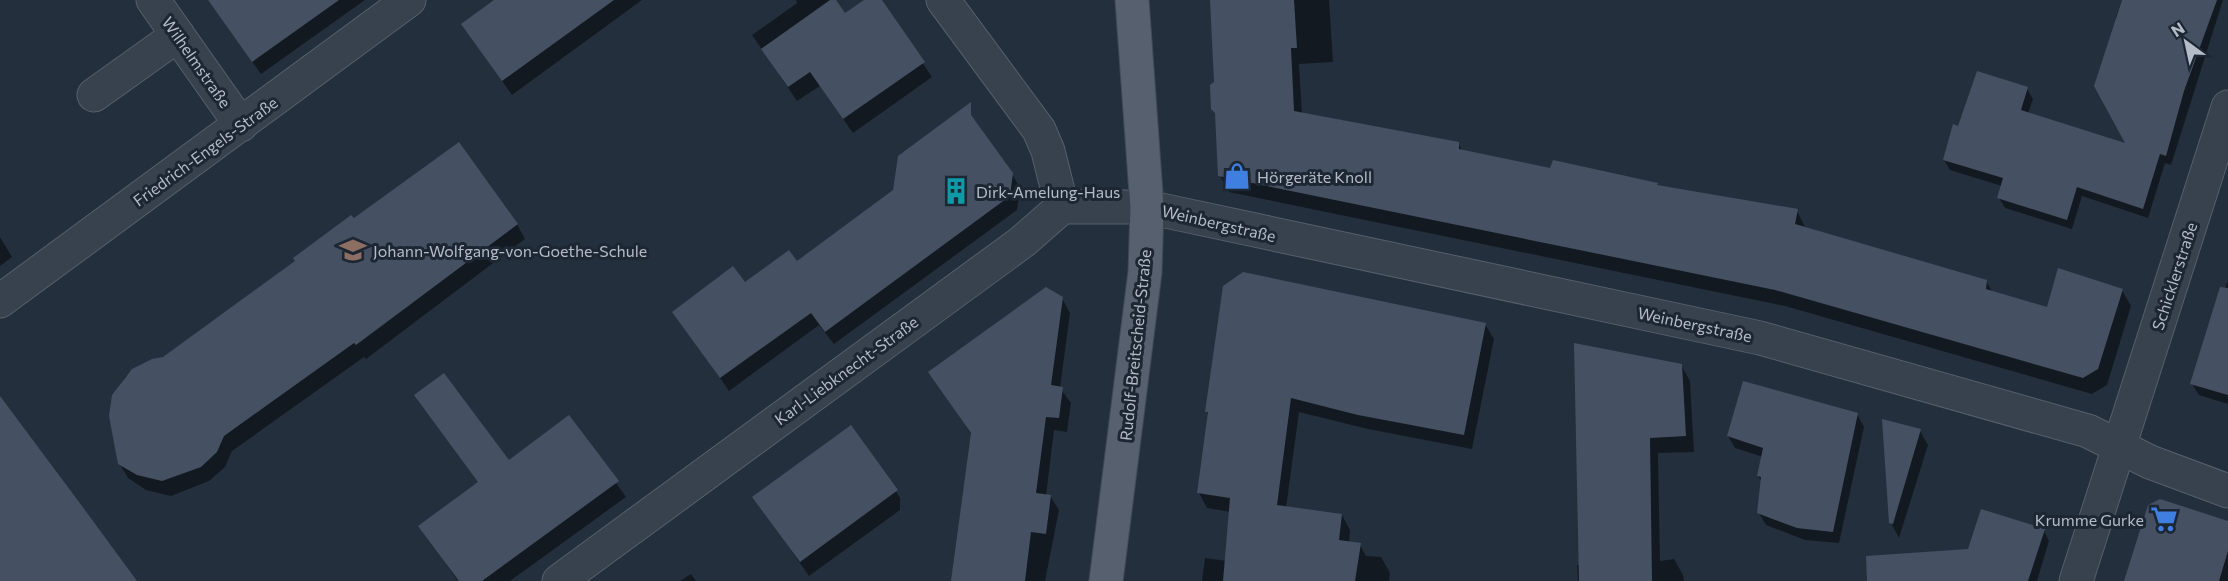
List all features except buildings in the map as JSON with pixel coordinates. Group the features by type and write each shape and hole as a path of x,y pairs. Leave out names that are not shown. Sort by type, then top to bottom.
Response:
{"main road":[{"name":"Rudolf-Breitscheid-Straße","path":"1106,581 1141,313 1147,207 1132,0"}],"street":[{"name":"Wilhelmstraße","path":"153,0 241,125"},
{"name":"Friedrich-Engels-Straße","path":"0,301 409,0"},
{"path":"943,0 1039,130 1048,152 1062,207 1147,207"},
{"path":"94,95 178,35"},
{"name":"Schicklerstraße","path":"2076,581 2228,107"},
{"name":"Karl-Liebknecht-Straße","path":"559,581 1022,242 1062,207"},
{"name":"Weinbergstraße","path":"1147,207 1760,338 2088,430 2150,462 2228,491"}],"place":[{"name":"Hörgeräte Knoll","path":"1237,176"},
{"name":"Dirk-Amelung-Haus","path":"956,191"},
{"name":"Johann-Wolfgang-von-Goethe-Schule","path":"353,250"},
{"name":"Krumme Gurke","path":"2164,519"}]}
